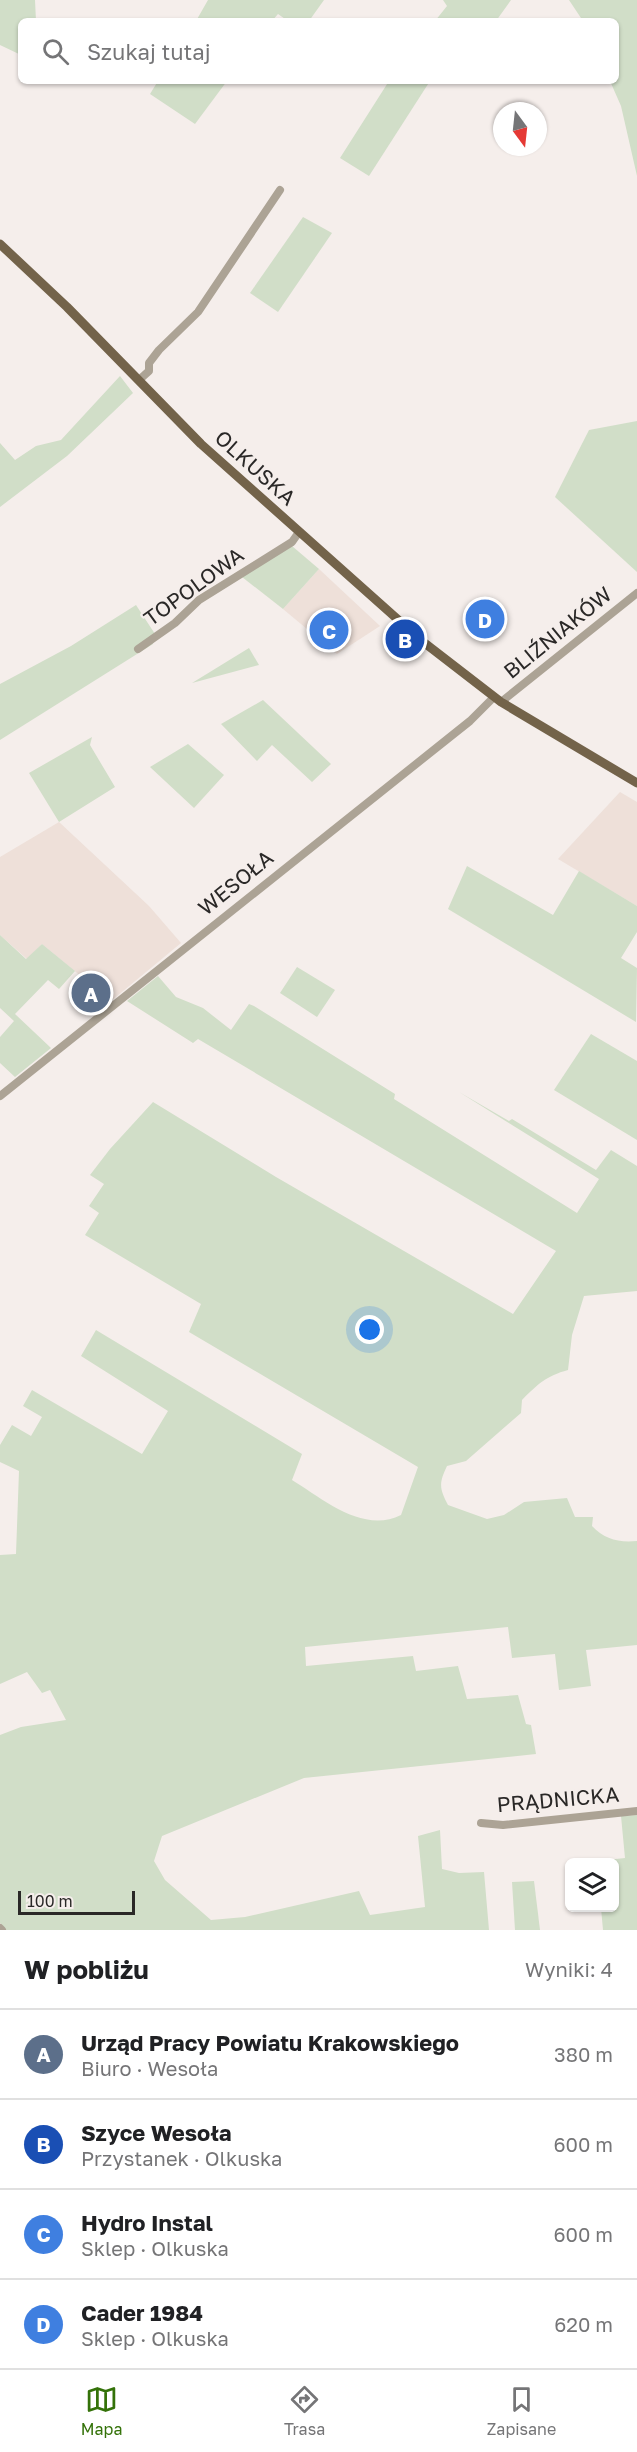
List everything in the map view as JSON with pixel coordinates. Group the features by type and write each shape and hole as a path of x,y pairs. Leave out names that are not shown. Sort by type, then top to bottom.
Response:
{"main road":[{"name":"OLKUSKA","path":"0,244 68,307 201,444 422,641 497,700 637,783"}],"street":[{"path":"139,380 149,371 149,363 159,350 198,312 280,190"},
{"name":"TOPOLOWA","path":"138,650 175,623 199,600 292,542 299,532"},
{"name":"BLIŹNIAKÓW","path":"497,700 637,593"},
{"name":"WESOŁA","path":"0,1095 497,700"},
{"name":"PRĄDNICKA","path":"481,1823 503,1825 637,1811"}],"shaded area":[{"path":"319,569 380,626 337,654 283,609"},
{"path":"620,792 637,802 637,906 558,859"},
{"path":"59,822 149,906 181,943 111,1001 42,944 27,959 0,935 0,857"}],"green space":[{"path":"0,0 35,0 36,18 18,18 18,54 0,45"},
{"path":"208,0 324,0 311,18 284,18 278,14 275,18 198,18"},
{"path":"443,0 511,0 498,18 437,18 447,6"},
{"path":"569,0 637,0 637,176 621,106 611,84 619,84 619,18 581,18"},
{"path":"156,84 225,84 195,124 150,94"},
{"path":"387,84 428,84 369,176 340,158"},
{"path":"303,217 332,233 278,312 250,293"},
{"path":"120,376 133,393 67,456 0,507 0,443 15,460 36,446 61,440"},
{"path":"637,421 637,572 555,497 589,430"},
{"path":"292,546 319,569 283,609 242,577"},
{"path":"136,605 155,634 153,644 0,740 0,684 71,646"},
{"path":"249,648 259,665 192,683"},
{"path":"263,700 331,764 312,782 272,745 257,761 221,724"},
{"path":"92,737 90,745 115,787 59,822 29,773"},
{"path":"188,744 224,775 194,808 150,767"},
{"path":"467,866 553,915 579,871 637,906 637,932 621,958 637,968 636,1022 448,909"},
{"path":"0,935 26,959 42,944 75,971 59,989 48,980 15,1014 51,1048 15,1077 0,1063 0,1037 14,1021 0,1008"},
{"path":"297,967 335,990 317,1017 280,993"},
{"path":"158,976 176,997 203,1008 231,1030 249,1004 254,1006 395,1094 394,1099 577,1213 599,1179 459,1092 509,1121 512,1119 596,1170 611,1150 637,1166 637,1291 584,1296 572,1335 568,1370 548,1378 533,1389 522,1400 521,1413 466,1461 447,1466 441,1486 448,1505 487,1519 504,1515 524,1502 567,1498 575,1517 593,1517 592,1526 602,1534 618,1541 637,1541 637,1645 586,1650 591,1686 559,1690 555,1654 512,1658 508,1627 305,1647 306,1666 413,1656 416,1671 458,1666 467,1699 518,1695 526,1724 531,1725 536,1754 304,1778 162,1836 154,1861 165,1880 211,1920 245,1917 359,1891 370,1915 425,1907 418,1836 440,1830 442,1869 459,1873 484,1872 489,1930 6,1930 0,1923 0,1735 21,1727 66,1720 50,1690 42,1693 27,1672 0,1684 0,1555 16,1554 19,1471 0,1462 0,1445 12,1425 31,1436 42,1417 23,1406 32,1390 142,1454 168,1411 81,1356 96,1330 302,1454 292,1480 344,1512 372,1520 387,1520 401,1515 418,1467 189,1332 201,1304 85,1235 99,1213 89,1206 104,1184 90,1175 110,1149 153,1102 276,1177 513,1314 556,1251 198,1039 193,1043 127,1001"},
{"path":"591,1034 637,1061 637,1140 554,1090"},
{"path":"637,1815 637,1930 603,1930 601,1912 619,1912 619,1859 625,1858 621,1816"},
{"path":"534,1881 540,1930 515,1930 512,1882"}],"place":[{"name":"Cader 1984","path":"485,619"},
{"name":"Hydro Instal","path":"329,630"},
{"name":"Szyce Wesoła","path":"405,639"},
{"name":"Urząd Pracy Powiatu Krakowskiego","path":"91,993"}]}
